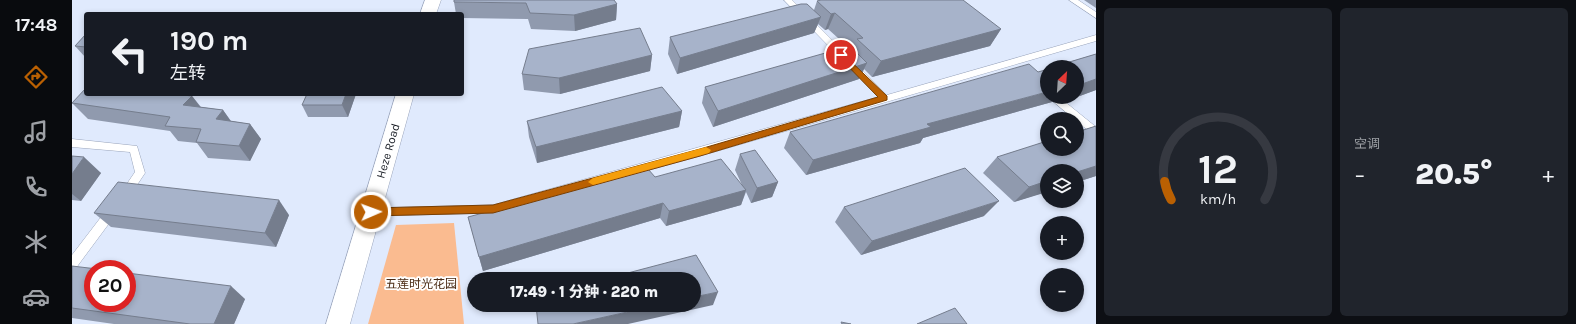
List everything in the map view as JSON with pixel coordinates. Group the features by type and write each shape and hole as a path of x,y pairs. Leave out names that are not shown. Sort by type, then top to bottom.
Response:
{"street":[{"path":"429,12 432,0"},
{"name":"Heze Road","path":"338,324 404,96"}],"lane":[{"path":"788,0 884,98"},
{"path":"1073,0 1096,16"},
{"path":"371,212 493,209 700,152 1096,38"},
{"path":"1062,104 1096,132"},
{"path":"72,143 134,149 140,173 72,264"}],"green space":[{"name":"五莲时光花园","path":"454,223 464,324 368,324 396,225"}],"building":[{"path":"454,0 614,0 617,4 574,15 530,13 526,3 454,2"},
{"path":"963,0 1001,29 881,61 857,39 863,38 835,13 831,14 817,1"},
{"path":"801,4 807,4 821,17 680,58 670,37"},
{"path":"640,28 652,55 559,78 522,74 529,49"},
{"path":"84,36 84,47 75,46"},
{"path":"850,46 867,63 718,111 705,87"},
{"path":"1096,54 1096,79 1084,83 1084,60 1076,60"},
{"path":"1029,64 1038,72 1040,71 1040,94 927,124 931,127 813,160 790,132"},
{"path":"662,87 682,111 536,147 527,121"},
{"path":"84,90 84,96 192,96 183,105 223,110 216,119 250,124 239,146 196,142 201,129 165,126 170,117 72,103"},
{"path":"306,96 345,96 342,105 302,105"},
{"path":"1096,126 1096,166 1084,170 1084,164 1040,164 1040,183 1029,187 997,157 1040,143 1040,156 1084,156 1084,130"},
{"path":"755,150 778,182 757,188 740,154"},
{"path":"72,156 84,157 72,174"},
{"path":"721,159 746,190 669,211 663,203 479,257 468,217 648,169 655,177"},
{"path":"965,168 999,201 872,241 844,207"},
{"path":"118,182 279,200 265,233 94,213"},
{"path":"696,255 718,292 701,296 701,272 632,272"},
{"path":"72,266 84,267 84,310 72,308"},
{"path":"136,274 231,286 214,324 190,324 102,312 136,312"},
{"path":"955,308 967,324 917,324"},
{"path":"537,312 627,312 573,324 538,324"}],"slow traffic":[{"path":"593,182 706,150"}],"route":[{"path":"371,212 493,209 700,152 884,98 841,55"}]}
